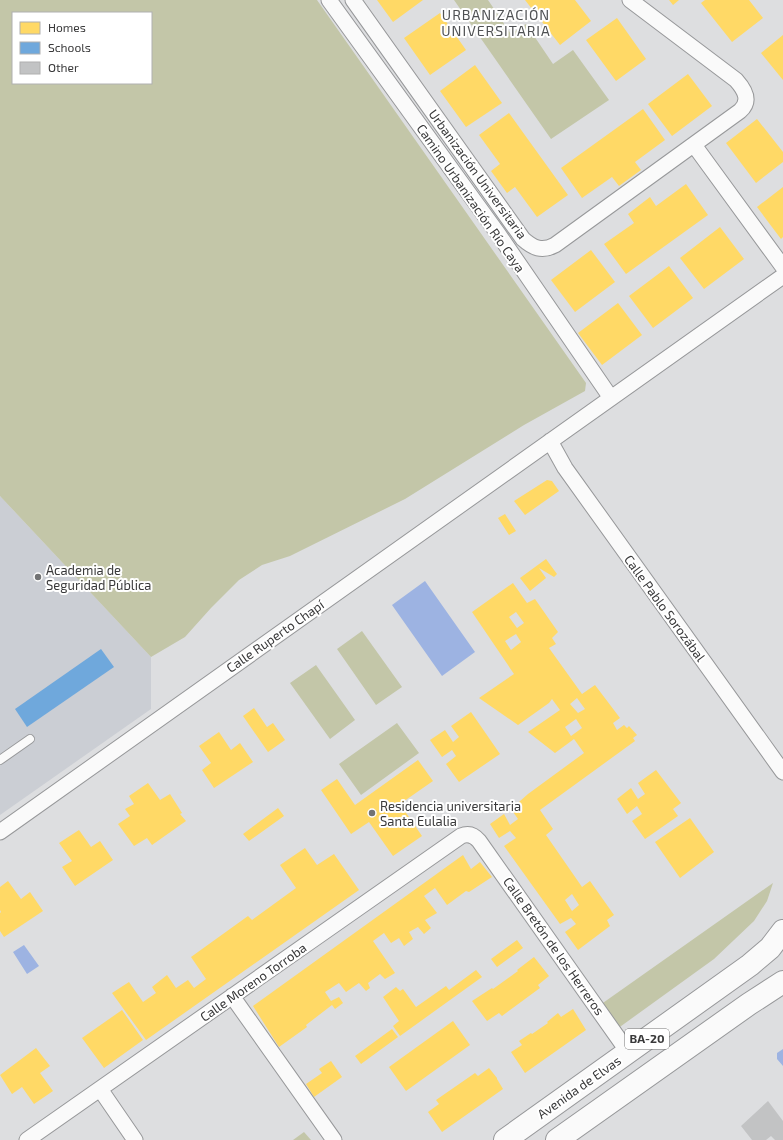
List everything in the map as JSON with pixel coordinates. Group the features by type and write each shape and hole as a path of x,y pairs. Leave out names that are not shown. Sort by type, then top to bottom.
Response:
{"highway":[{"name":"Avenida de Elvas","path":"505,1140 750,965 770,948 783,931"},
{"name":"BA-20","path":"557,1140 748,1004 783,982"}],"street":[{"name":"Camino Urbanización Río Caya","path":"329,0 499,236 611,398"},
{"name":"Urbanización Universitaria","path":"353,0 523,238 533,247 547,249 555,245 743,108 746,99 745,91 736,80 630,0"},
{"path":"694,145 783,267"},
{"path":"550,441 783,276"},
{"name":"Calle Pablo Sorozábal","path":"550,441 565,468 783,772"},
{"name":"Calle Ruperto Chapí","path":"0,832 550,441"},
{"name":"Calle Moreno Torroba","path":"27,1140 461,836 471,834 479,841"},
{"name":"Calle Bretón de los Herreros","path":"479,841 628,1052"},
{"path":"232,996 334,1140"},
{"path":"100,1089 135,1140"}],"lane":[{"path":"0,760 30,739"}],"shaded area":[{"name":"Academia de Seguridad Pública","path":"0,496 151,657 151,709 0,815"}],"green space":[{"path":"0,0 317,0 586,383 585,391 524,425 405,499 290,556 262,565 239,580 185,637 151,657 0,496"},
{"path":"454,0 488,0 511,34 526,24 553,64 573,50 609,100 551,139"},
{"path":"362,631 402,687 376,705 337,649"},
{"path":"316,665 355,720 330,739 290,683"},
{"path":"397,723 419,753 361,795 339,764"},
{"path":"773,883 767,901 754,921 714,959 617,1029 600,1005"},
{"path":"304,1132 311,1140 293,1140"}],"water":[{"path":"425,581 475,652 442,676 392,605"},
{"path":"24,945 39,966 27,974 13,952"},
{"path":"783,1049 783,1066 777,1059 777,1053"}],"building: Homes":[{"path":"377,0 423,0 393,22"},
{"path":"525,0 575,0 591,21 560,45"},
{"path":"669,0 679,0 673,5"},
{"path":"705,0 749,0 763,18 732,42 701,3"},
{"path":"440,13 466,50 430,75 404,38"},
{"path":"617,18 646,59 616,81 586,40"},
{"path":"783,35 783,80 761,53"},
{"path":"475,65 502,103 466,127 440,91"},
{"path":"688,74 712,106 672,136 648,104"},
{"path":"643,109 665,140 635,162 641,170 619,186 612,177 582,198 561,168"},
{"path":"509,113 568,195 537,217 515,187 507,193 491,171 500,164 479,135"},
{"path":"757,119 783,152 783,162 756,183 726,143"},
{"path":"686,184 708,215 626,274 604,244 634,223 628,214 650,197 656,206"},
{"path":"783,187 783,237 781,239 757,207"},
{"path":"720,227 744,259 704,289 680,258"},
{"path":"591,250 615,282 575,312 551,280"},
{"path":"669,266 693,298 653,328 629,296"},
{"path":"618,303 642,335 602,365 578,333"},
{"path":"547,480 552,481 559,491 525,515 514,501"},
{"path":"505,514 516,531 509,535 498,518"},
{"path":"546,559 557,574 554,577 539,568 546,578 530,591 520,578"},
{"path":"513,583 527,603 535,599 558,632 552,638 556,644 549,648 582,694 595,685 620,718 613,723 617,730 624,725 627,728 629,726 637,735 633,738 635,741 540,810 553,829 546,835 582,887 590,881 614,915 607,920 610,926 578,950 565,932 576,924 571,918 560,924 504,846 516,838 510,831 499,838 490,824 504,814 510,825 518,819 511,809 528,794 584,753 574,739 555,753 528,732 560,710 552,699 549,703 518,725 479,698 514,674 472,612","holes":["516,612 524,623 517,628 509,617","516,634 521,642 511,650 505,641","577,698 585,709 578,713 570,704","576,719 582,728 571,736 565,727","572,894 579,905 572,911 565,900"]},
{"path":"254,708 267,727 273,723 285,740 268,752 243,716"},
{"path":"471,712 500,754 459,782 446,764 456,756 452,750 442,757 430,740 445,730 453,742 459,737 451,726"},
{"path":"219,732 231,750 240,743 253,762 214,788 202,770 211,763 199,746"},
{"name":"Residencia universitaria Santa Eulalia","path":"418,760 433,781 400,804 422,836 393,856 369,822 351,834 321,790 337,779 355,805"},
{"path":"656,770 681,803 673,809 678,816 645,839 632,821 642,814 637,806 627,814 617,799 631,788 638,799 645,794 638,783"},
{"path":"148,783 160,800 170,794 182,813 180,814 186,821 152,845 147,838 134,846 118,824 130,816 125,809 134,804 129,796"},
{"path":"278,808 284,816 249,841 243,834"},
{"path":"690,818 714,852 680,878 655,842"},
{"path":"79,830 91,847 100,841 113,860 75,886 62,867 72,861 59,843"},
{"path":"305,848 317,865 334,854 359,890 146,1040 112,993 129,982 143,1002 156,993 152,987 167,975 176,988 188,980 194,988 206,979 191,957 248,916 252,920 296,888 280,865"},
{"path":"463,855 471,869 480,862 492,877 469,892 466,891 447,905 435,888 424,896 437,913 425,920 431,928 424,934 418,927 409,932 413,939 404,946 399,938 391,943 384,933 373,941 395,973 385,979 380,974 368,983 370,988 366,991 359,983 346,992 339,983 325,992 331,1001 339,997 343,1003 335,1009 332,1005 306,1025 307,1027 279,1047 253,1006"},
{"path":"8,881 21,899 30,892 43,911 4,937 0,931 0,887"},
{"path":"517,940 523,948 497,967 491,959"},
{"path":"534,957 549,976 538,985 540,988 502,1016 499,1013 487,1021 472,1001 492,988 493,989"},
{"path":"476,970 482,977 400,1036 393,1026 399,1021 383,997 396,987 400,991 403,989 416,1007 446,986 449,990"},
{"path":"573,1009 586,1030 525,1073 511,1052 522,1045 519,1041 548,1023 547,1022 558,1013 561,1017"},
{"path":"122,1010 143,1040 104,1068 82,1038"},
{"path":"453,1021 470,1045 406,1091 389,1067"},
{"path":"392,1029 398,1037 361,1064 355,1056"},
{"path":"36,1048 50,1066 40,1073 53,1091 34,1104 22,1087 12,1094 0,1075"},
{"path":"331,1061 342,1077 314,1097 306,1084 322,1073 319,1069"},
{"path":"489,1068 503,1089 442,1132 428,1112 439,1104 436,1100 475,1073 478,1076"}],"building: Schools":[{"path":"101,649 114,667 27,727 15,709"}],"building: Other":[{"path":"768,1101 783,1121 783,1140 775,1140 771,1136 766,1140 752,1140 741,1126"}],"place":[{"name":"Academia de Seguridad Pública","path":"38,577"},
{"name":"Residencia universitaria Santa Eulalia","path":"372,813"}],"district":[{"name":"URBANIZACIÓN UNIVERSITARIA","path":"496,24"}]}
